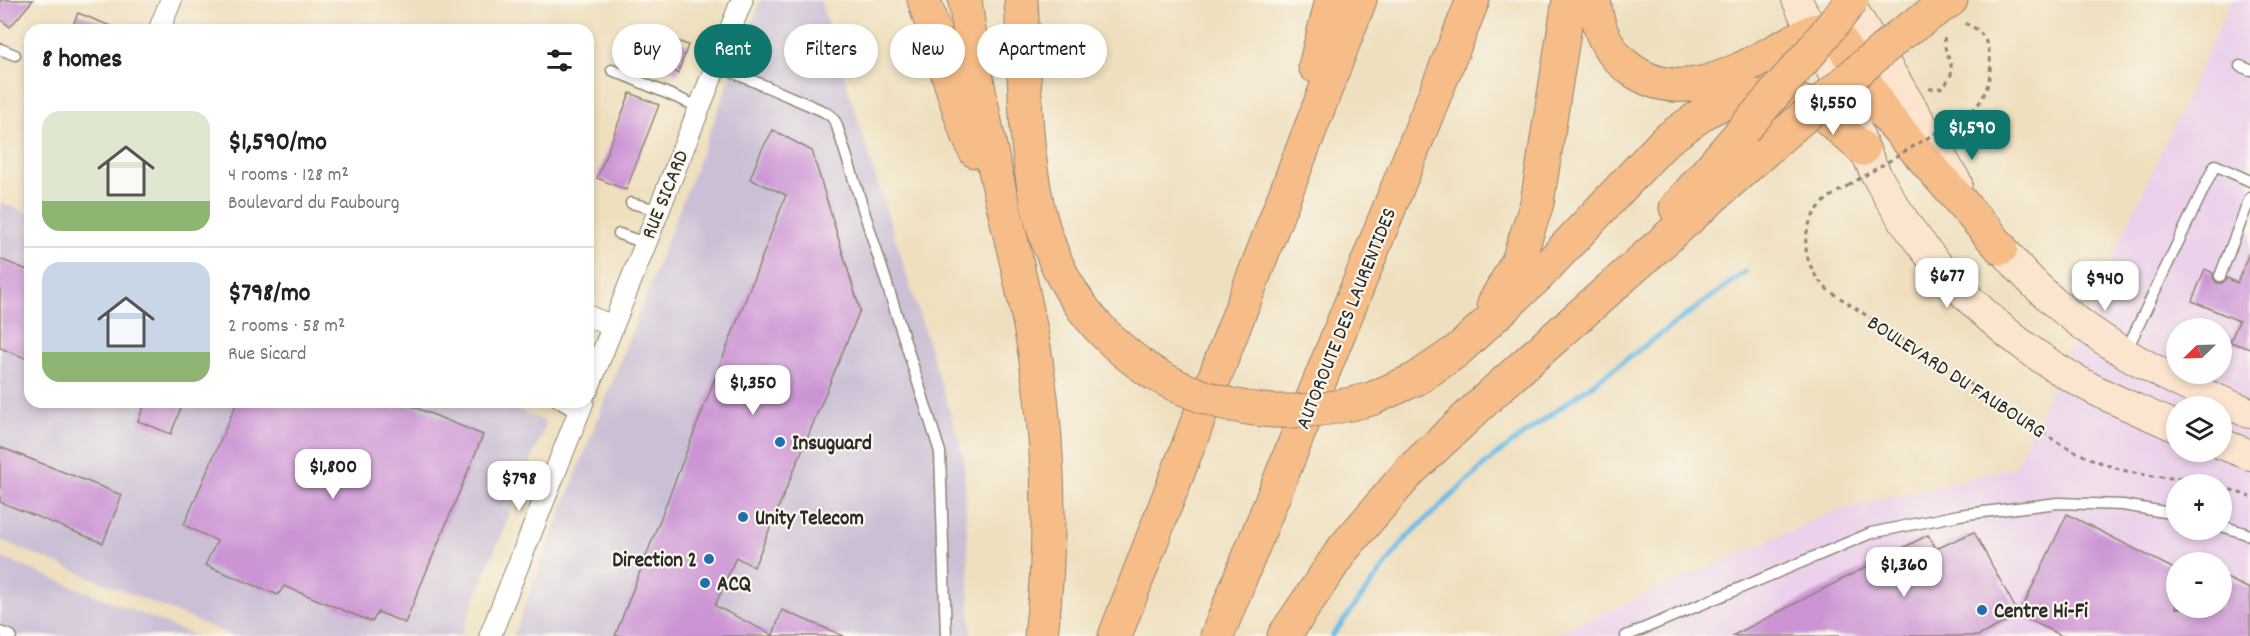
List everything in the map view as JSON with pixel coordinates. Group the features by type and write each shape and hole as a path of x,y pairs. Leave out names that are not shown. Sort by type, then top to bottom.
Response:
{"highway":[{"path":"924,0 964,125 1011,233"},
{"path":"965,0 982,111 1032,333 1044,413 1048,537 1041,636"},
{"path":"1021,0 1031,167 1046,242 1063,279 1085,313 1113,344 1153,373 1197,396 1217,403 1250,409 1302,412 1337,407 1371,399 1427,373 1457,351 1538,276 1665,141 1693,119 1721,104 1772,95 1802,100 1815,107 1863,149"},
{"path":"1269,235 1332,0"},
{"path":"1115,636 1360,0"},
{"name":"AUTOROUTE DES LAURENTIDES","path":"1217,636 1473,0"},
{"path":"1480,328 1518,261 1532,224 1542,180 1569,0"},
{"path":"1594,0 1599,26 1614,55 1650,81 1678,87 1695,86 1727,75 1812,32 1829,29 1837,35 1884,113 2001,248"},
{"path":"1605,293 1807,57 1852,0"},
{"path":"1284,636 1343,549 1411,471 1497,389 1785,133 1901,34 1953,17"}],"street":[{"path":"161,24 171,0"},
{"name":"RUE SICARD","path":"732,24 742,0"},
{"path":"1797,0 1848,107 1863,149 1882,186 1912,232 1943,269 1992,319 2032,351 2093,389 2166,422"},
{"path":"1847,0 1964,194 2001,248 2065,312 2124,354 2175,382 2250,413"},
{"name":"RUE SICARD","path":"594,372 711,78"},
{"path":"594,318 612,326"},
{"path":"490,636 581,408"},
{"path":"2232,448 2250,455"}],"lane":[{"path":"0,50 15,55"},
{"path":"631,78 699,107"},
{"path":"746,78 823,111 836,123 940,452 946,636"},
{"path":"2124,354 2215,165 2250,181"},
{"path":"2220,276 2250,198"},
{"path":"631,203 658,210"},
{"path":"619,234 645,243"},
{"path":"1626,636 1871,532 1959,515 2058,503 2123,505 2166,512"},
{"path":"2232,529 2250,535"},
{"path":"0,632 11,636"}],"path":[{"path":"1922,86 1928,89 1941,88 1951,77 1952,70 1944,39 1953,17"},
{"name":"BOULEVARD DU FAUBOURG","path":"1953,17 1971,26 1983,39 1988,50 1991,67 1988,86 1979,103 1949,125 1823,203 1812,218 1807,231 1806,256 1810,267 1815,277 1827,290 2057,442 2074,452 2109,465 2144,475 2166,478"},
{"path":"2232,490 2250,497"}],"shaded area":[{"path":"761,0 820,0 828,24 784,24 784,78 845,78 964,457 971,636 513,636 731,78 772,78 772,24 752,24"},
{"path":"2232,0 2250,0 2250,636 1552,636 1835,511 2015,467"},
{"path":"0,202 24,212 24,408 513,408 547,422 460,636 233,636 0,540"},
{"path":"0,557 196,636 0,636"}],"building":[{"path":"0,0 33,0 10,27 0,19"},
{"path":"78,13 106,24 73,24"},
{"path":"682,43 688,45 682,62"},
{"path":"630,93 659,105 626,190 597,178"},
{"path":"773,130 812,151 860,310 754,567 736,557 715,606 773,635 782,610 844,636 615,636 786,195 750,179 761,151"},
{"path":"2250,253 2250,349 2232,343 2239,321 2192,301 2205,269 2213,273 2213,278 2217,283 2222,283 2227,278 2237,283"},
{"path":"0,259 24,269 24,358 0,348"},
{"path":"143,408 181,408 171,434 138,421"},
{"path":"234,408 417,408 483,435 405,623 378,612 372,622 284,586 278,595 205,565 217,541 184,525"},
{"path":"0,447 122,495 103,543 0,502"},
{"path":"2067,514 2166,565 2166,618 2232,618 2232,581 2250,589 2250,636 2062,636 2019,615"},
{"path":"1974,532 2019,615 1978,636 1732,636 1928,535 1936,549"}],"waterway":[{"path":"1332,636 1407,537 1492,458 1745,272"}],"place":[{"name":"Insuguard","path":"780,442"},
{"name":"Unity Telecom","path":"743,517"},
{"name":"Direction 2","path":"709,559"},
{"name":"ACQ","path":"705,583"},
{"name":"Centre Hi-Fi","path":"1982,610"}]}
